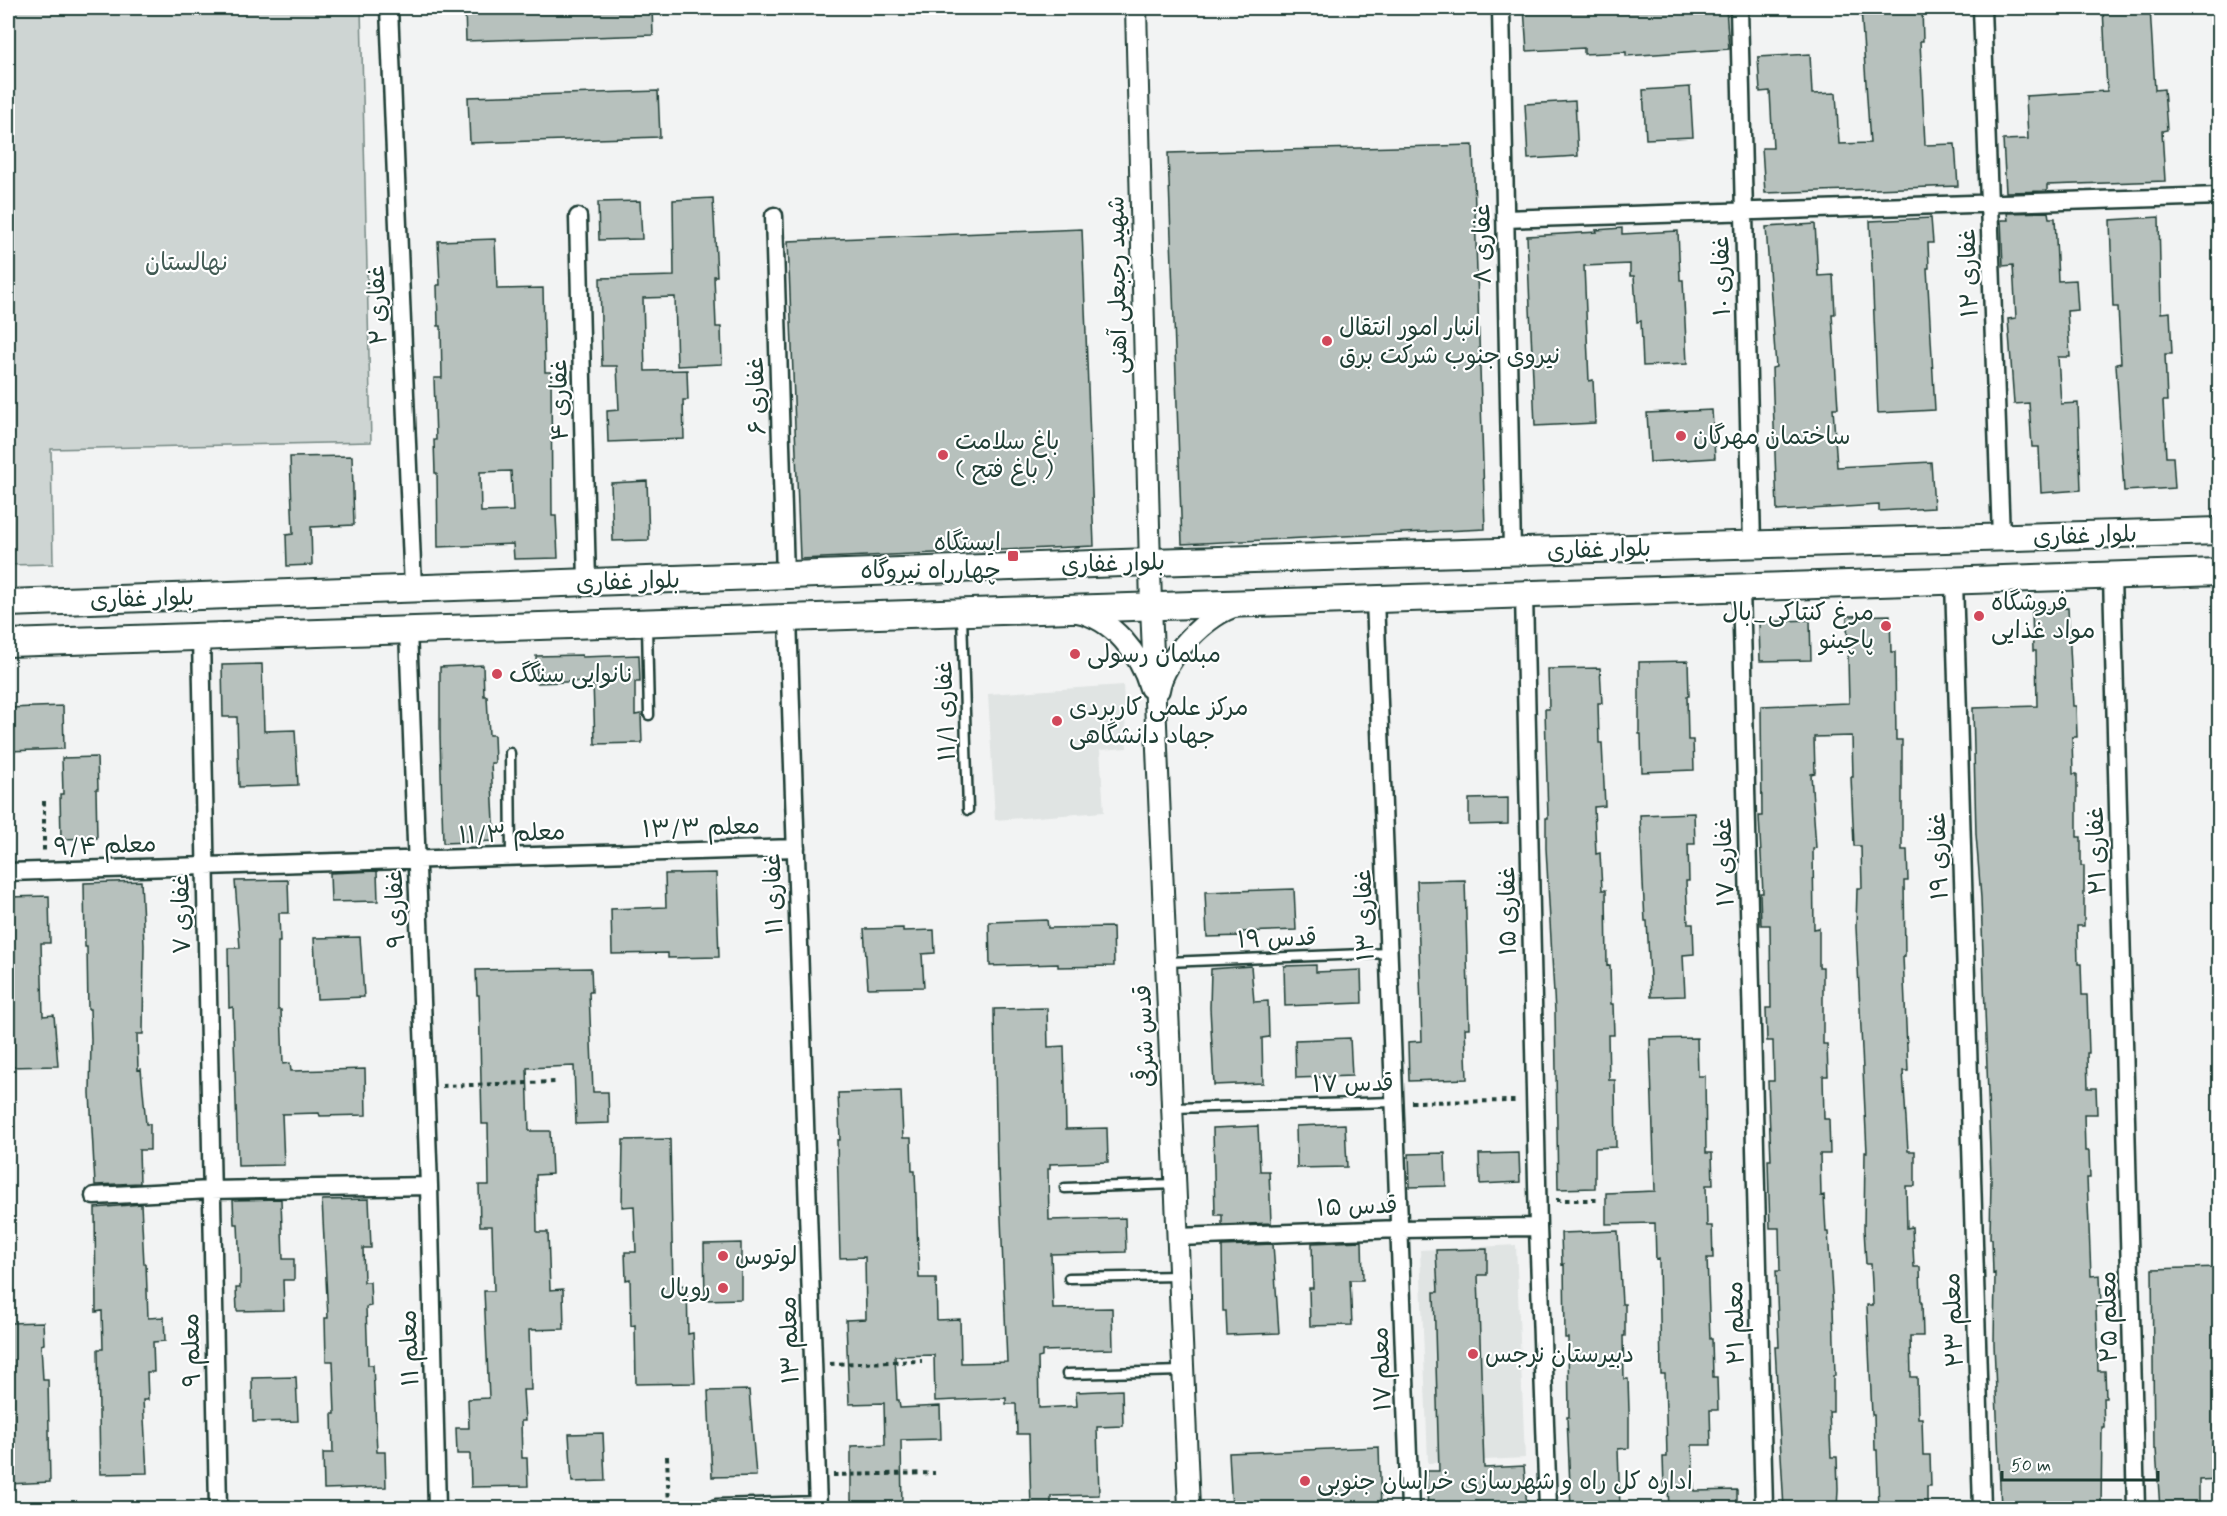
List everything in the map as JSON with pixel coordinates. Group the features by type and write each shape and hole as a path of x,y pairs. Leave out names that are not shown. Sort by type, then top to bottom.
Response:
{"main road":[{"name":"بلوار غفاری","path":"8,603 1150,562 2220,531"},
{"name":"بلوار غفاری","path":"8,643 2220,572"}],"street":[{"name":"شهید رجبعلی آهنی","path":"1136,8 1150,562"},
{"name":"غفاری ۸","path":"1501,8 1512,551"},
{"name":"غفاری ۱۰","path":"1739,8 1752,544"},
{"name":"غفاری ۱۲","path":"1982,8 2001,537"},
{"name":"غفاری ۲","path":"389,13 413,588"},
{"path":"1505,219 2220,196"},
{"name":"غفاری ۶","path":"774,216 785,575"},
{"name":"غفاری ۴","path":"578,217 587,582"},
{"name":"قدس شرقی","path":"1150,562 1189,1509"},
{"name":"غفاری ۲۱","path":"2112,576 2127,1124"},
{"name":"غفاری ۱۹","path":"1954,581 1971,1129"},
{"name":"غفاری ۱۷","path":"1741,587 1755,1136"},
{"name":"غفاری ۱۵","path":"1524,594 1537,1200 1548,1509"},
{"name":"غفاری ۱۳","path":"1375,599 1400,1229"},
{"path":"1156,711 1160,682 1168,666 1204,624 1230,608 1263,602"},
{"path":"1059,609 1089,614 1118,635 1130,648 1146,674 1156,711"},
{"name":"غفاری ۱۱","path":"788,618 807,1169"},
{"name":"غفاری ۹","path":"408,630 429,1186"},
{"name":"غفاری ۷","path":"201,636 211,1190"},
{"name":"معلم ۱۳/۳","path":"608,854 796,848"},
{"name":"معلم ۱۱/۳","path":"312,863 608,854"},
{"name":"معلم ۹/۴","path":"8,872 312,863"},
{"name":"معلم ۲۵","path":"2127,1124 2136,1509"},
{"name":"معلم ۲۳","path":"1971,1129 1982,1509"},
{"name":"معلم ۲۱","path":"1755,1136 1764,1509"},
{"name":"معلم ۱۳","path":"807,1169 818,1507"},
{"path":"94,1196 211,1190 429,1186"},
{"name":"معلم ۱۱","path":"429,1186 437,1509"},
{"name":"معلم ۹","path":"211,1190 218,1509"},
{"name":"قدس ۱۵","path":"1178,1237 1400,1229 1538,1227"},
{"name":"معلم ۱۷","path":"1400,1229 1410,1509"},
{"path":"716,1509 818,1507"}],"lane":[{"name":"غفاری ۱۱/۱","path":"962,612 968,810"},
{"path":"647,622 649,715"},
{"path":"510,753 511,857"},
{"name":"قدس ۱۹","path":"1166,962 1389,953"},
{"name":"قدس ۱۷","path":"1173,1108 1395,1102"},
{"path":"1065,1188 1175,1184"},
{"path":"1069,1278 1179,1276"},
{"path":"1067,1374 1183,1371"}],"path":[{"path":"44,801 45,871"},
{"path":"425,1087 556,1082"},
{"name":"قدس ۱۷","path":"1395,1102 1535,1101"},
{"path":"1537,1200 1597,1200"},
{"path":"814,1365 922,1361"},
{"path":"667,1456 669,1509"},
{"path":"817,1476 934,1473"}],"shaded area":[{"path":"1123,685 1127,748 1100,750 1104,812 995,820 988,694"},
{"name":"دبیرستان نرجس","path":"1516,1245 1525,1458 1428,1463 1420,1250"}],"green space":[{"name":"نهالستان","path":"8,8 361,8 371,442 51,449 53,564 8,565"}],"building":[{"path":"465,8 652,8 653,35 466,41"},
{"path":"1524,8 1576,8 1576,10 1616,8 1617,10 1726,8 1729,49 1626,56 1626,52 1584,54 1584,48 1527,51"},
{"path":"1861,8 1922,8 1923,41 1920,41 1925,145 1955,144 1958,186 1765,193 1762,148 1773,148 1770,91 1760,92 1758,57 1810,54 1812,94 1836,93 1839,144 1870,143"},
{"path":"2103,8 2150,8 2155,90 2164,89 2167,130 2162,131 2165,181 2047,185 2047,191 2006,192 2003,140 2028,139 2026,96 2107,91"},
{"path":"1690,87 1693,137 1646,139 1643,90"},
{"path":"658,91 660,137 470,143 468,97"},
{"path":"1575,101 1578,156 1528,159 1525,104"},
{"name":"انبار امور انتقال نیروی جنوب شرکت برق","path":"1473,145 1485,529 1182,544 1168,153"},
{"path":"713,198 717,276 714,276 716,327 721,327 722,364 677,366 675,297 643,298 645,371 687,370 688,400 683,400 684,439 608,442 607,411 619,410 617,366 602,366 600,278 674,276 673,200"},
{"path":"640,201 642,239 599,240 598,202"},
{"path":"2048,212 2049,218 2055,218 2058,281 2076,280 2078,310 2067,311 2070,357 2058,357 2061,404 2078,403 2081,490 2041,493 2039,447 2032,447 2029,403 2014,404 2008,319 2016,318 2013,265 2003,266 2001,220 2008,220 2007,213"},
{"path":"2159,217 2161,313 2170,312 2172,354 2165,354 2167,401 2163,401 2166,457 2173,457 2175,488 2124,491 2116,364 2121,363 2118,307 2113,307 2110,220"},
{"path":"1931,218 1933,243 1928,243 1929,268 1927,268 1935,410 1878,413 1870,221"},
{"path":"1815,224 1818,276 1833,275 1835,314 1832,314 1838,408 1833,408 1837,467 1931,462 1934,508 1879,511 1879,505 1777,511 1772,368 1776,367 1766,227"},
{"path":"1622,228 1622,234 1678,231 1687,364 1643,366 1641,321 1637,322 1634,276 1630,276 1630,264 1584,266 1589,381 1593,380 1595,423 1535,426 1527,236 1597,232 1596,230"},
{"name":"باغ سلامت ( باغ فتح )","path":"1082,229 1094,546 800,559 788,241"},
{"path":"495,239 497,289 543,288 545,372 551,372 552,516 556,516 558,558 514,559 513,544 438,547 434,378 442,378 441,326 438,326 437,285 440,285 438,241","holes":["511,471 513,511 481,512 480,472"]},
{"name":"ساختمان مهرگان","path":"1712,410 1715,458 1650,462 1647,413"},
{"path":"352,456 354,525 311,527 312,565 287,566 286,535 293,534 290,457"},
{"path":"647,481 649,540 613,541 611,483"},
{"path":"2068,608 2073,706 2076,706 2077,737 2072,737 2073,774 2077,774 2077,837 2081,837 2081,866 2084,866 2084,926 2077,926 2078,964 2081,964 2082,995 2087,995 2088,1088 2096,1088 2097,1114 2084,1114 2085,1151 2089,1151 2090,1178 2087,1178 2091,1276 2100,1275 2101,1306 2096,1306 2098,1371 2105,1371 2101,1509 2001,1509 1994,1344 1995,1273 1993,1274 1992,1239 1990,1239 1991,1178 1981,898 1976,834 1973,708 2037,706 2036,651 2033,651 2032,609"},
{"path":"1890,615 1891,652 1895,652 1896,740 1902,740 1902,850 1907,850 1908,881 1904,881 1905,957 1903,957 1908,1071 1903,1071 1908,1151 1915,1151 1915,1186 1906,1186 1907,1228 1912,1227 1914,1267 1920,1267 1923,1336 1910,1336 1911,1377 1917,1377 1918,1418 1922,1418 1923,1455 1930,1455 1931,1486 1927,1486 1927,1509 1879,1509 1867,1305 1873,1305 1871,1264 1866,1264 1864,1229 1865,1152 1867,1152 1856,927 1857,888 1862,888 1861,846 1854,846 1852,736 1814,737 1815,773 1811,774 1816,848 1813,849 1814,929 1819,928 1819,967 1823,967 1823,1044 1827,1044 1828,1076 1823,1076 1824,1119 1829,1119 1830,1154 1820,1154 1821,1196 1824,1195 1833,1307 1835,1376 1833,1376 1833,1412 1829,1412 1831,1457 1837,1457 1838,1489 1837,1509 1784,1509 1775,1347 1779,1347 1776,1271 1780,1271 1779,1228 1770,1228 1768,1160 1771,1160 1768,1081 1774,1081 1773,1041 1767,1041 1766,1008 1771,1008 1770,925 1761,925 1760,893 1763,893 1759,816 1762,816 1761,706 1849,703 1847,616"},
{"path":"1810,620 1811,660 1760,661 1759,622"},
{"path":"582,655 582,657 639,655 640,682 635,682 635,715 641,714 642,743 595,744 593,681 537,683 536,656"},
{"path":"1688,661 1688,740 1693,740 1694,770 1642,772 1641,734 1639,734 1639,662"},
{"path":"262,664 264,731 295,730 298,785 239,787 237,717 223,717 222,665"},
{"path":"483,665 489,735 494,735 495,763 491,763 495,841 443,843 440,667"},
{"path":"1600,668 1602,703 1598,703 1599,743 1602,743 1605,806 1594,807 1596,854 1600,853 1602,890 1606,890 1607,966 1610,965 1614,1035 1608,1035 1609,1080 1615,1080 1616,1147 1595,1148 1595,1188 1558,1189 1555,1012 1546,848 1546,818 1548,818 1545,709 1549,709 1548,669"},
{"path":"63,706 64,749 8,751 8,708"},
{"path":"97,757 97,838 61,839 62,758"},
{"path":"1508,798 1508,824 1469,825 1469,799"},
{"path":"1694,813 1695,844 1688,844 1689,881 1686,881 1688,924 1693,924 1694,954 1683,955 1685,996 1651,997 1640,815"},
{"path":"377,871 378,901 331,902 330,873"},
{"path":"716,873 719,957 668,958 668,953 612,954 611,909 666,907 665,874"},
{"path":"288,880 289,913 279,913 280,942 278,942 278,1010 281,1010 283,1064 290,1063 291,1071 365,1069 366,1115 282,1114 284,1165 238,1166 233,1007 229,1008 228,948 240,948 235,881"},
{"path":"1465,880 1469,1028 1465,1028 1467,1079 1409,1081 1408,1042 1422,1041 1417,881"},
{"path":"141,881 144,945 143,1034 137,1034 138,1070 141,1069 146,1124 150,1124 150,1150 139,1150 140,1183 95,1185 84,883"},
{"path":"1294,889 1296,930 1242,932 1243,936 1207,937 1205,892"},
{"path":"49,896 50,943 41,943 43,1016 54,1015 58,1066 8,1067 8,897"},
{"path":"1047,920 1048,928 1113,927 1114,966 1058,967 1058,964 990,966 989,922"},
{"path":"903,928 903,931 934,930 935,953 922,954 924,987 868,988 864,929"},
{"path":"360,937 364,997 317,999 314,938"},
{"path":"1316,965 1316,972 1361,970 1362,1003 1285,1006 1284,966"},
{"path":"1251,966 1254,1002 1268,1001 1269,1037 1262,1038 1263,1083 1214,1085 1210,1008 1211,969"},
{"path":"591,968 592,992 589,992 593,1092 608,1092 609,1123 576,1124 574,1066 527,1068 529,1131 550,1131 552,1174 536,1175 537,1232 548,1232 550,1290 563,1289 564,1329 529,1330 531,1390 523,1390 525,1421 521,1421 522,1458 527,1458 528,1486 471,1487 470,1454 457,1454 456,1428 469,1428 468,1399 489,1398 484,1291 494,1291 492,1226 480,1226 479,1185 489,1185 488,1124 482,1124 479,995 477,995 476,970"},
{"path":"1047,1008 1048,1047 1064,1046 1066,1129 1107,1128 1108,1162 1050,1164 1050,1169 1048,1169 1049,1220 1125,1218 1126,1252 1051,1254 1053,1309 1112,1308 1113,1349 1042,1351 1042,1357 1038,1358 1039,1408 1077,1406 1076,1392 1122,1390 1123,1426 1097,1427 1099,1495 1051,1496 1051,1509 1031,1509 1029,1434 1017,1434 1016,1404 1006,1404 1006,1398 935,1401 934,1355 895,1356 897,1400 899,1400 900,1408 940,1406 941,1439 901,1440 902,1509 851,1509 851,1446 885,1445 884,1403 849,1404 846,1320 866,1319 865,1257 840,1258 838,1093 901,1091 903,1138 911,1138 912,1171 915,1171 919,1278 936,1278 937,1320 960,1319 961,1363 1007,1362 999,1170 997,1171 994,1009"},
{"path":"1350,1038 1352,1076 1296,1078 1295,1040"},
{"path":"1697,1038 1698,1076 1705,1076 1706,1153 1712,1153 1713,1185 1706,1185 1707,1226 1712,1226 1713,1258 1707,1258 1710,1339 1712,1339 1713,1377 1717,1377 1718,1410 1710,1410 1711,1445 1692,1445 1694,1491 1737,1490 1737,1509 1669,1509 1668,1487 1664,1487 1663,1457 1667,1457 1665,1374 1661,1374 1659,1259 1656,1260 1655,1223 1606,1224 1606,1193 1655,1191 1650,1039"},
{"path":"1345,1124 1347,1167 1297,1168 1296,1126"},
{"path":"1258,1126 1260,1171 1269,1171 1271,1223 1222,1225 1222,1215 1215,1215 1213,1128"},
{"path":"670,1139 673,1286 687,1285 688,1334 693,1333 695,1383 636,1384 635,1325 631,1326 630,1279 626,1280 625,1252 636,1252 634,1206 622,1207 623,1140"},
{"path":"1445,1153 1446,1186 1410,1187 1409,1154"},
{"path":"1519,1153 1520,1182 1480,1184 1479,1154"},
{"path":"281,1199 283,1259 294,1259 294,1280 283,1280 284,1310 237,1311 236,1288 240,1288 240,1269 238,1224 234,1224 233,1200"},
{"path":"369,1199 371,1248 363,1248 364,1282 370,1282 371,1306 366,1307 368,1365 373,1365 377,1452 385,1452 386,1487 324,1489 323,1453 333,1453 332,1414 335,1414 333,1361 326,1361 325,1318 328,1318 322,1200"},
{"path":"141,1204 148,1318 164,1317 165,1341 153,1342 154,1372 147,1372 148,1400 143,1400 147,1473 100,1474 98,1349 103,1349 102,1311 96,1312 95,1208"},
{"path":"1618,1231 1622,1304 1625,1304 1624,1379 1628,1379 1629,1411 1629,1448 1618,1449 1620,1509 1571,1509 1567,1417 1569,1417 1568,1338 1565,1338 1564,1264 1562,1265 1561,1233"},
{"path":"1362,1241 1363,1280 1350,1280 1352,1325 1310,1326 1309,1288 1313,1288 1312,1243"},
{"path":"741,1243 741,1299 705,1300 704,1244"},
{"path":"1273,1244 1279,1333 1227,1335 1226,1311 1223,1311 1222,1246"},
{"path":"1487,1249 1487,1275 1478,1275 1484,1468 1524,1466 1527,1509 1428,1509 1426,1471 1439,1471 1434,1292 1438,1292 1436,1250"},
{"path":"2220,1267 2220,1479 2199,1480 2199,1509 2160,1509 2156,1449 2154,1449 2152,1269"},
{"path":"43,1322 44,1344 41,1345 43,1380 48,1380 50,1482 8,1484 8,1323"},
{"path":"296,1377 298,1421 253,1422 252,1378"},
{"path":"749,1390 756,1476 712,1477 708,1391"},
{"path":"603,1433 605,1481 572,1482 569,1434"},
{"name":"اداره کل راه و شهرسازی خراسان جنوبی","path":"1379,1447 1381,1509 1232,1509 1229,1453"}],"place":[{"name":"انبار امور انتقال نیروی جنوب شرکت برق","path":"1327,341"},
{"name":"ساختمان مهرگان","path":"1681,436"},
{"name":"باغ سلامت ( باغ فتح )","path":"943,455"},
{"name":"ایستگاه چهارراه نیروگاه","path":"1013,556"},
{"name":"فروشگاه مواد غذایی","path":"1979,616"},
{"name":"مرغ کنتاکی_بال پاچینو","path":"1886,626"},
{"name":"مبلمان رسولی","path":"1075,654"},
{"name":"نانوایی سنگگ","path":"497,674"},
{"name":"مرکز علمی کاربردی جهاد دانشگاهی","path":"1057,721"},
{"name":"لوتوس","path":"723,1256"},
{"name":"رویال","path":"723,1288"},
{"name":"دبیرستان نرجس","path":"1473,1354"},
{"name":"اداره کل راه و شهرسازی خراسان جنوبی","path":"1305,1481"}]}
